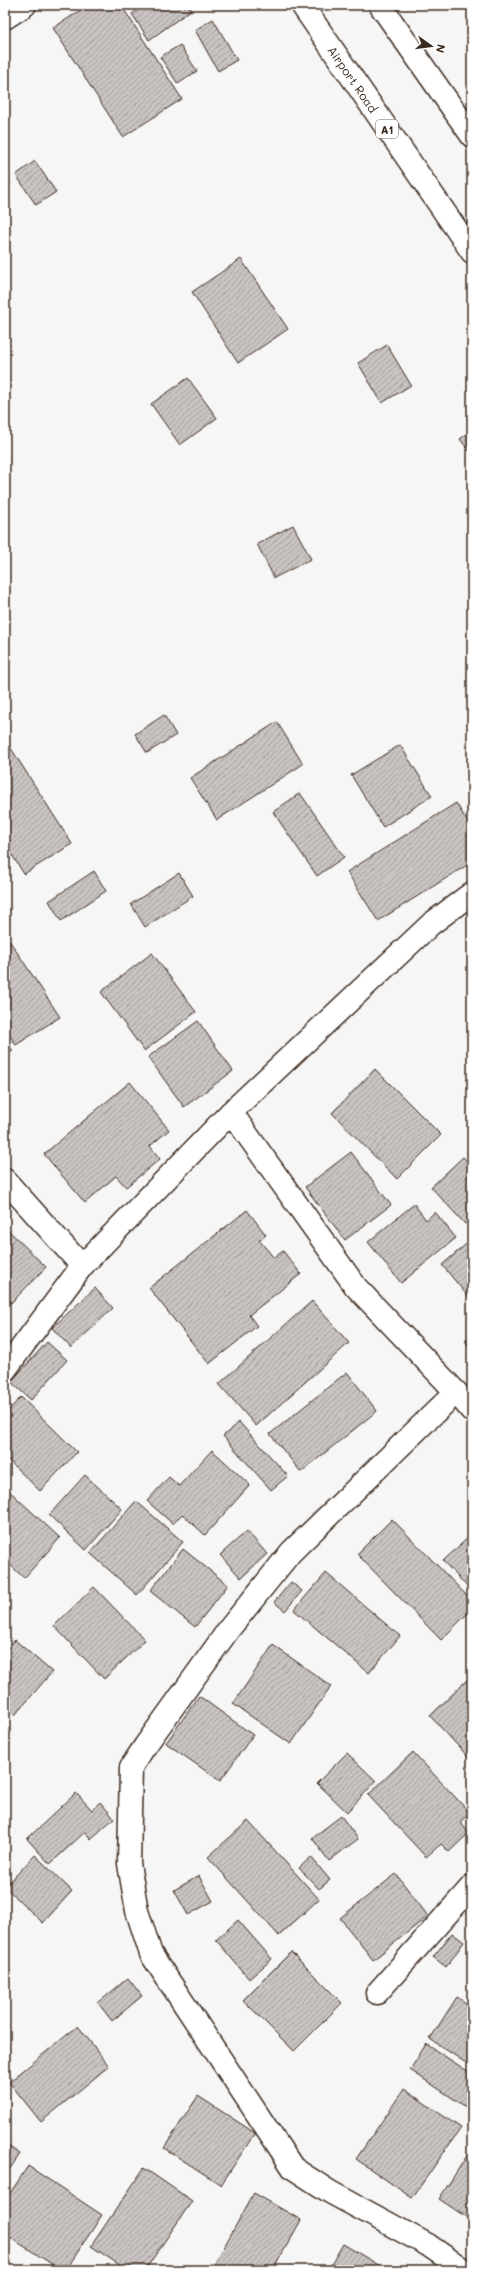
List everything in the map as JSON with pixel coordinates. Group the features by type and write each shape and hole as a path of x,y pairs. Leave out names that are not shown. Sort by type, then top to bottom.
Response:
{"main road":[{"path":"5,18 25,5"},
{"name":"Airport Road","path":"302,5 472,252"},
{"path":"380,5 472,136"},
{"path":"5,1370 82,1266 231,1112 432,924 472,893"},
{"path":"231,1112 356,1287 456,1392 472,1411"},
{"path":"5,1180 82,1266"},
{"path":"456,1392 291,1552 229,1629 145,1746 131,1767 129,1864 137,1911 151,1954 293,2168 330,2192 428,2245 464,2270"},
{"path":"377,1993 472,1886"}],"building":[{"path":"89,5 121,5 182,99 123,137 53,28"},
{"path":"145,5 188,5 191,10 149,40 132,14"},
{"path":"213,19 237,60 218,71 195,30"},
{"path":"180,45 197,71 178,84 160,57"},
{"path":"35,161 56,192 36,205 16,175"},
{"path":"241,259 288,329 238,363 192,292"},
{"path":"387,345 411,385 382,403 358,363"},
{"path":"188,378 217,418 180,445 151,404"},
{"path":"472,430 472,448 469,451 460,439"},
{"path":"293,525 311,559 274,578 257,544"},
{"path":"164,715 176,735 147,753 135,734"},
{"path":"277,722 303,764 217,820 190,778"},
{"path":"7,742 72,844 24,874 5,844 5,743"},
{"path":"400,745 432,796 383,827 351,775"},
{"path":"300,793 344,857 317,876 273,812"},
{"path":"456,803 472,829 472,862 378,921 347,872"},
{"path":"94,871 106,891 61,921 49,901"},
{"path":"179,873 193,896 145,927 131,904"},
{"path":"9,940 60,1017 16,1045 5,1028 5,942"},
{"path":"152,953 196,1012 144,1051 101,992"},
{"path":"198,1021 233,1071 184,1107 148,1057"},
{"path":"5,1039 13,1051 5,1056"},
{"path":"375,1069 441,1135 397,1179 332,1113"},
{"path":"130,1082 169,1130 150,1146 160,1159 126,1187 116,1176 85,1203 44,1154"},
{"path":"351,1152 391,1205 345,1240 305,1187"},
{"path":"463,1157 472,1166 472,1217 465,1224 431,1187"},
{"path":"414,1204 426,1220 435,1212 456,1238 401,1283 368,1242"},
{"path":"247,1210 266,1235 259,1240 274,1258 283,1251 301,1274 249,1315 257,1326 209,1364 149,1288"},
{"path":"5,1227 46,1267 11,1303 5,1298"},
{"path":"472,1239 472,1299 471,1300 442,1265"},
{"path":"95,1288 113,1308 71,1348 52,1328"},
{"path":"312,1301 349,1343 256,1426 219,1384"},
{"path":"472,1335 472,1349 465,1341"},
{"path":"47,1342 67,1360 31,1400 11,1382"},
{"path":"347,1372 377,1411 301,1472 270,1434"},
{"path":"21,1397 77,1452 40,1491 5,1457 5,1414"},
{"path":"239,1422 288,1476 271,1490 223,1436"},
{"path":"212,1450 250,1485 205,1535 182,1514 173,1524 147,1501 169,1477 179,1486"},
{"path":"85,1475 122,1509 86,1550 49,1515"},
{"path":"5,1487 60,1538 24,1578 5,1560"},
{"path":"136,1501 183,1542 137,1595 90,1553"},
{"path":"392,1519 472,1601 472,1609 441,1640 357,1554"},
{"path":"247,1531 267,1554 241,1578 220,1555"},
{"path":"472,1534 472,1592 443,1561"},
{"path":"183,1549 228,1585 195,1627 150,1591"},
{"path":"326,1573 400,1636 369,1673 294,1610"},
{"path":"291,1582 302,1591 285,1611 274,1602"},
{"path":"94,1587 145,1640 104,1679 54,1626"},
{"path":"15,1640 52,1672 15,1715 5,1706 5,1651"},
{"path":"273,1645 331,1686 291,1744 233,1704"},
{"path":"472,1675 472,1761 430,1716"},
{"path":"199,1696 253,1735 220,1781 166,1743"},
{"path":"413,1752 470,1813 460,1822 469,1833 449,1852 441,1844 426,1857 368,1795"},
{"path":"347,1753 376,1781 347,1812 317,1783"},
{"path":"76,1793 92,1810 100,1802 114,1818 91,1839 85,1832 50,1864 27,1839"},
{"path":"341,1816 358,1839 329,1861 312,1838"},
{"path":"248,1821 319,1899 279,1936 208,1857"},
{"path":"35,1855 72,1891 43,1923 5,1887"},
{"path":"311,1857 330,1880 319,1889 299,1868"},
{"path":"396,1874 428,1916 373,1960 340,1918"},
{"path":"199,1876 213,1901 188,1915 174,1890"},
{"path":"238,1920 272,1959 249,1979 216,1940"},
{"path":"452,1933 464,1942 446,1967 433,1957"},
{"path":"291,1952 342,2003 294,2051 243,2000"},
{"path":"128,1978 142,1996 112,2021 98,2003"},
{"path":"457,1997 472,2007 472,2067 430,2039"},
{"path":"78,2026 109,2066 41,2122 9,2082"},
{"path":"426,2044 472,2074 472,2111 410,2070"},
{"path":"404,2089 461,2128 412,2198 356,2159"},
{"path":"198,2096 255,2133 221,2185 164,2148"},
{"path":"5,2144 20,2154 5,2176"},
{"path":"472,2148 472,2221 439,2199"},
{"path":"28,2166 102,2215 66,2270 61,2270 5,2234 5,2201"},
{"path":"144,2168 192,2201 145,2270 127,2270 91,2246"},
{"path":"254,2193 301,2220 273,2270 211,2270"},
{"path":"343,2244 387,2270 328,2270"}]}
